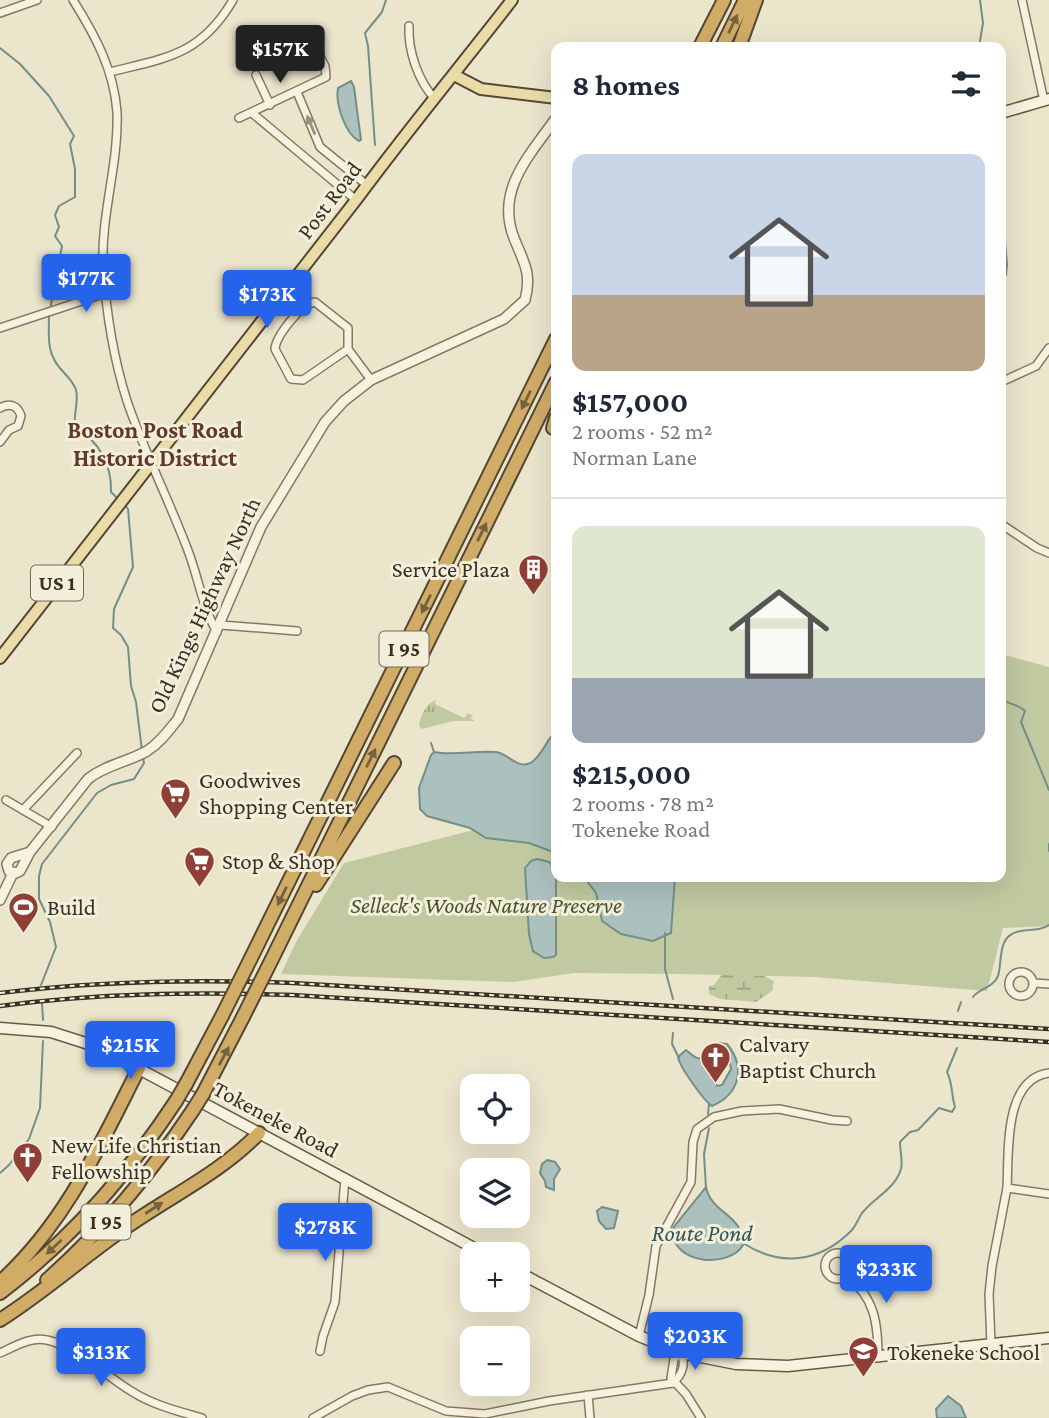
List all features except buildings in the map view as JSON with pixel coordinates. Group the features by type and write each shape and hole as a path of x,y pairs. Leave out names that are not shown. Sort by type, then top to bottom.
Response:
{"highway":[{"path":"703,42 722,0"},
{"path":"724,42 745,0"},
{"path":"741,42 756,0"},
{"name":"I 95","path":"0,1293 50,1251 104,1196 137,1156 186,1084 251,958 551,349"},
{"name":"I 95","path":"0,1319 98,1231 150,1170 202,1094 274,955 551,392"},
{"path":"274,955 394,763"},
{"path":"0,1282 33,1250 61,1213 139,1068"},
{"path":"0,1319 46,1290 126,1227 237,1154 259,1133"}],"main road":[{"name":"Post Road","path":"0,658 398,143 512,0"},
{"path":"454,75 481,89 551,97"},
{"path":"1006,112 1047,100"},
{"name":"Tokeneke Road","path":"0,1028 39,1030 74,1038 139,1068 463,1242"},
{"path":"530,1278 639,1336 681,1353 736,1364 771,1366 1049,1338"}],"street":[{"path":"0,13 37,0"},
{"path":"74,0 93,31 110,72 117,113 104,238 106,293 113,350 127,400 191,557 210,620 219,629 297,631"},
{"path":"110,72 178,54 214,27 233,0"},
{"path":"1022,0 1047,100"},
{"path":"409,26 415,64 426,90 435,99"},
{"path":"239,118 326,77 325,66 316,49"},
{"path":"256,75 270,105"},
{"path":"297,92 320,147 368,185"},
{"path":"252,113 356,200"},
{"name":"Old Kings Highway North","path":"0,900 13,873 7,866 12,859 30,852 88,779 99,770 147,751 164,737 178,719 261,527 325,422 344,401 371,380 504,319 525,300 528,270 510,227 509,196 521,167 551,125"},
{"path":"318,168 328,153"},
{"path":"0,328 106,293"},
{"path":"348,349 303,380 296,381 291,379 275,349 278,338 303,306 315,302 348,328 348,349 371,380"},
{"path":"1006,380 1036,366 1049,348"},
{"path":"0,408 12,405 20,412 18,426 9,430 0,442"},
{"path":"0,428 9,430"},
{"path":"1006,527 1049,553"},
{"path":"23,810 77,753"},
{"path":"6,800 52,827"},
{"path":"1034,983 1049,984"},
{"path":"991,1343 990,1285 1007,1188 1015,1104 1026,1084 1033,1078 1049,1073"},
{"path":"639,1336 649,1295 656,1246 691,1182 693,1142 697,1129 714,1117 742,1111 779,1110 848,1121"},
{"path":"320,1351 335,1302 345,1178"},
{"path":"1007,1188 1049,1194"},
{"path":"847,1277 869,1299 877,1323 878,1357"},
{"path":"0,1353 24,1342 45,1339 85,1359 128,1390 153,1403 202,1418"},
{"path":"681,1353 675,1357 670,1373 673,1383 686,1394 701,1418"},
{"path":"313,1418 352,1396 388,1387 446,1411 485,1416 588,1395 673,1383"},
{"path":"588,1395 590,1418"}],"green space":[{"name":"Selleck's Woods Nature Preserve","path":"1006,655 1049,667 1049,926 1003,928 987,991 814,977 574,973 513,982 281,974 296,942 344,863 551,810 551,882 1006,882"},
{"path":"436,700 435,704 464,718 468,713 475,721 453,721 422,729 419,726 422,714 429,704"},
{"path":"727,968 762,975 774,981 772,991 756,1002 720,999 709,994 709,986 714,985"}],"water":[{"path":"351,81 354,87 359,141 345,125 338,102 338,88"},
{"path":"550,738 551,851 529,843 486,838 470,828 427,816 420,809 419,788 434,752 496,752 518,763 527,764 536,759"},
{"path":"537,859 549,862 551,882 556,882 556,955 553,957 544,958 533,951 529,934 525,868"},
{"path":"588,882 675,882 671,933 653,941 621,934 602,921 596,893"},
{"path":"719,1043 727,1044 737,1062 738,1071 734,1087 729,1094 712,1106 692,1083 678,1057 686,1050 695,1057 702,1058","holes":["720,1062 730,1064 731,1069 722,1085 717,1086 709,1074 713,1065"]},
{"path":"547,1160 555,1162 560,1169 554,1179 554,1190 546,1187 540,1173 542,1164"},
{"name":"Route Pond","path":"706,1187 716,1205 739,1228 743,1245 736,1252 715,1260 703,1260 681,1250 672,1229"},
{"path":"602,1207 618,1211 614,1228 606,1229 599,1221 597,1211"},
{"path":"948,1396 961,1406 966,1418 937,1418 936,1409"}],"waterway":[{"path":"375,145 365,33 382,12 386,0"},
{"path":"980,0 983,23 980,42"},
{"path":"0,48 20,64 49,96 74,136 70,144 75,169 75,197 59,206 55,215 59,227 55,236 62,246 50,310"},
{"path":"1006,253 1006,275"},
{"path":"49,316 50,349 56,363 72,381 76,390 75,428 91,439 102,455 109,473 111,492 117,498"},
{"path":"124,504 128,509 133,567 114,609 113,628 128,647 131,686 136,702 142,751"},
{"path":"1006,701 1025,711 1021,722 1049,790"},
{"path":"431,743 434,752"},
{"path":"41,985 56,947 50,922 39,899 42,864 97,793 111,785 134,779 144,763 143,757"},
{"path":"1049,844 1049,851"},
{"path":"973,997 996,980 1002,947 1008,937 1016,932 1049,925"},
{"path":"665,933 665,969 673,999"},
{"path":"958,1011 961,1002"},
{"path":"42,1003 43,1020"},
{"path":"673,1033 672,1044 679,1058"},
{"path":"0,1173 29,1139 40,1108 43,1041"},
{"path":"743,1243 771,1256 799,1258 826,1250 839,1242 851,1231 867,1207 898,1176 902,1166 900,1142 910,1132 918,1130 939,1108 952,1112 955,1107 947,1072 957,1048"},
{"path":"708,1114 709,1104"},
{"path":"706,1189 704,1154 709,1128"}],"railway":[{"path":"0,993 146,982 293,983 1049,1029"},
{"path":"0,1006 146,994 292,995 1049,1042"}],"place":[{"name":"Service Plaza","path":"533,596"},
{"name":"Goodwives Shopping Center","path":"176,820"},
{"name":"Stop & Shop","path":"199,888"},
{"name":"Build","path":"24,934"},
{"name":"Calvary Baptist Church","path":"716,1084"},
{"name":"New Life Christian Fellowship","path":"28,1185"},
{"name":"Tokeneke School","path":"864,1379"}],"district":[{"name":"Boston Post Road Historic District","path":"155,444"}]}
